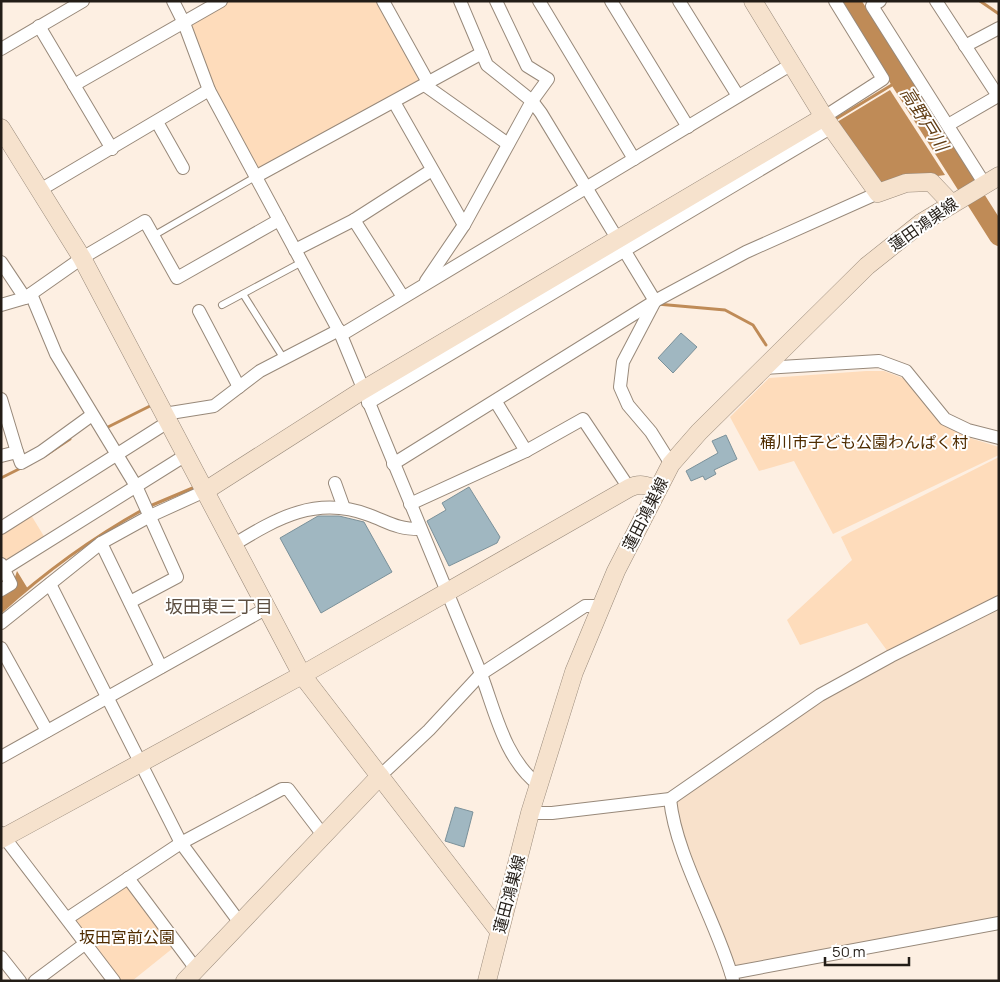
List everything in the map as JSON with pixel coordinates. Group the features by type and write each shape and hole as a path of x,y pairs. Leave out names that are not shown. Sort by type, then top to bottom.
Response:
{"street":[{"path":"1,49 83,1"},
{"path":"173,1 184,23 209,90 340,332 515,759 531,779 539,785"},
{"path":"74,85 221,1"},
{"path":"383,1 428,85 508,144"},
{"path":"460,1 487,65 532,101 655,301"},
{"path":"423,285 464,225 532,101 548,79 527,66 496,1"},
{"path":"539,1 634,160"},
{"path":"611,1 688,127"},
{"path":"679,1 738,96"},
{"path":"753,1 828,122 878,193"},
{"path":"1,623 101,543 150,516 205,492 828,122 883,78 835,1"},
{"path":"880,1 872,6 948,125 991,180"},
{"path":"936,1 998,96 948,125"},
{"path":"40,26 112,149"},
{"path":"965,46 999,28"},
{"path":"254,176 428,85 482,53"},
{"path":"1,528 117,456 166,418 214,406 260,371 340,332 403,297 792,64"},
{"path":"40,190 209,90"},
{"path":"394,102 464,225"},
{"path":"157,122 183,168"},
{"path":"1,128 82,258 302,675 499,931"},
{"path":"299,256 432,170"},
{"name":"蓮田鴻巣線","path":"487,981 530,813 574,672 601,606 656,489 671,464 699,432 867,266 907,233 991,180"},
{"path":"394,464 655,301 746,252 878,193 906,183 931,182 952,203"},
{"path":"1,305 28,296 82,258 145,221 177,278 279,220"},
{"path":"354,220 403,297"},
{"path":"1,262 28,296 56,354 136,486 177,577 130,602"},
{"path":"655,301 624,362 620,387 628,405 652,432 671,464"},
{"path":"199,311 239,387"},
{"path":"764,368 878,361 906,371 945,419 968,430 999,438"},
{"path":"1,399 21,463 41,452 92,414"},
{"path":"496,402 526,451"},
{"path":"410,504 526,451 583,419 629,488"},
{"path":"1,456 17,452"},
{"path":"1,590 11,584 3,566 186,455"},
{"path":"335,483 344,508"},
{"path":"114,981 68,918 2,836 302,675 629,488 637,484 656,489"},
{"path":"233,545 271,522 297,511 344,508 369,515 395,527 420,529"},
{"path":"101,543 161,667"},
{"path":"50,584 181,843 240,923"},
{"path":"530,813 552,813 670,799 820,695 891,656 999,602"},
{"path":"128,878 191,975 323,835 380,776 429,730 481,674 585,606 601,606"},
{"path":"1,757 266,608"},
{"path":"1,648 47,731"},
{"path":"68,918 181,843 282,789 288,789 323,835"},
{"path":"670,799 672,814 681,841 732,977 999,922"},
{"path":"35,981 86,942"},
{"path":"1,957 20,981"}],"lane":[{"path":"153,236 254,176"},
{"path":"222,305 243,294 299,256"},
{"path":"243,294 284,359"}],"shaded area":[{"path":"890,90 945,175 880,184 837,122"},
{"path":"17,571 28,589 1,612 1,596 11,589"},
{"path":"999,602 999,923 731,973 670,799 820,695"}],"green space":[{"path":"221,1 383,1 429,84 255,177 184,23"},
{"name":"桶川市子ども公園わんぱく村","path":"884,371 911,381 950,429 999,447 999,455 833,534 794,461 759,471 730,417 769,378"},
{"path":"999,457 999,602 891,656 867,623 800,645 787,620 852,560 841,537"},
{"path":"31,515 45,538 10,561 5,560 1,555 1,533"},
{"name":"坂田宮前公園","path":"128,878 178,944 132,981 114,981 68,918"}],"building":[{"path":"681,333 697,347 673,373 658,358"},
{"path":"726,435 737,459 714,470 716,474 705,480 703,476 691,481 686,471 718,453 712,441"},
{"path":"469,487 500,537 497,543 449,566 427,521 446,510 442,503"},
{"path":"318,516 339,516 364,522 392,572 321,613 280,538"},
{"path":"455,807 473,812 464,847 445,841"}],"waterway":[{"name":"高野戸川","path":"850,1 999,236"},
{"path":"980,1 999,14"},
{"path":"834,120 900,80"},
{"path":"657,304 725,310 753,325 766,345"},
{"path":"106,428 154,404"},
{"path":"46,455 70,439"},
{"path":"1,478 23,467"},
{"path":"150,506 195,487 197,488"},
{"path":"1,612 70,556 144,509"}],"district":[{"name":"坂田東三丁目","path":"219,607"}]}
